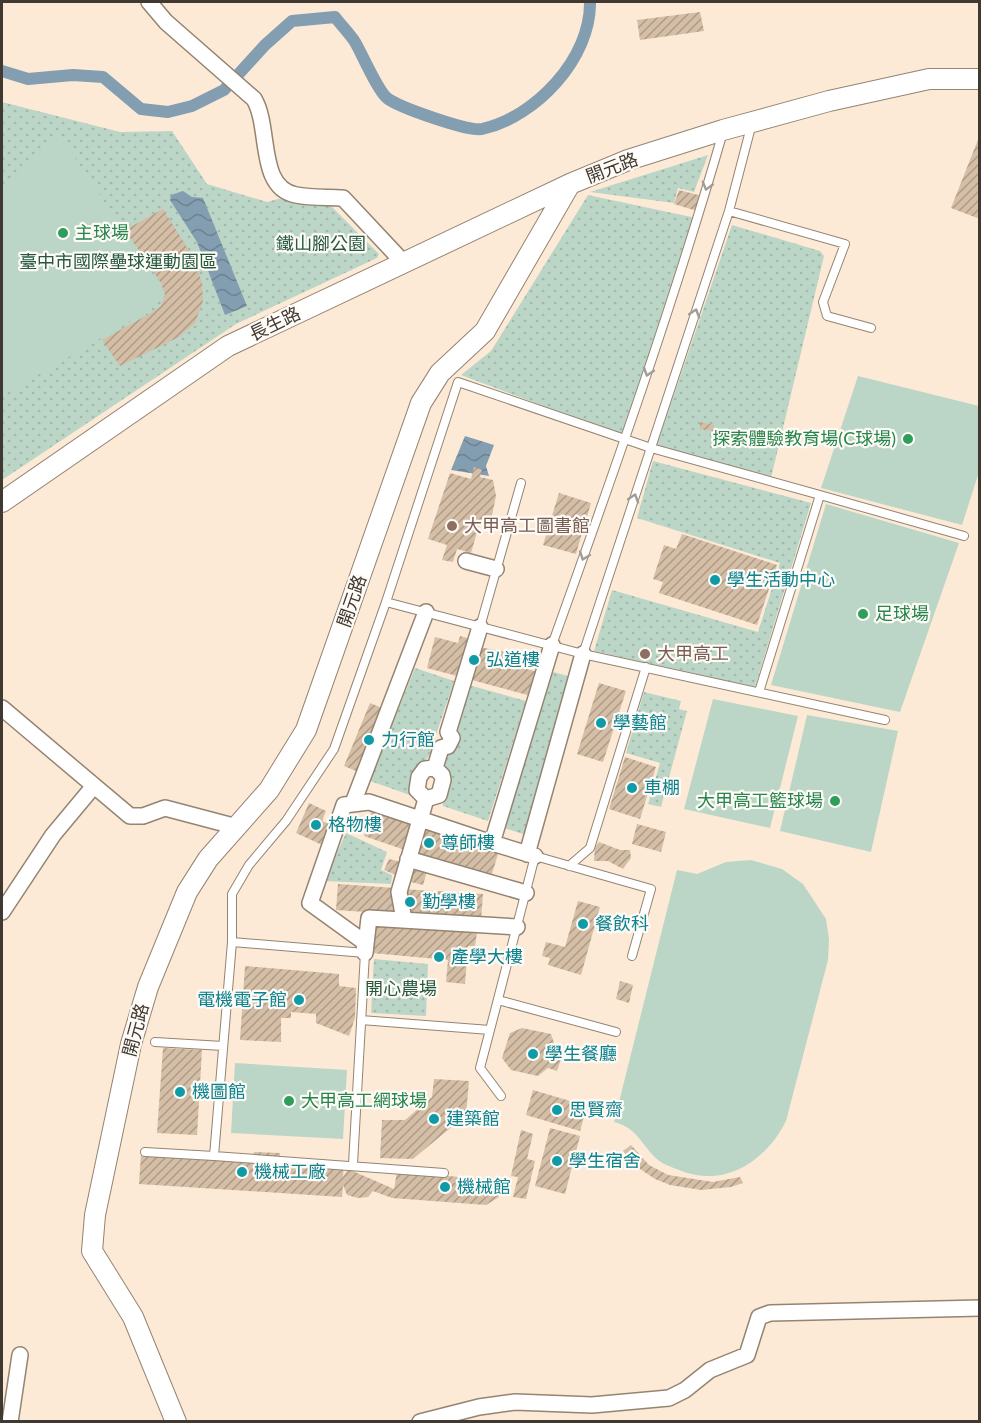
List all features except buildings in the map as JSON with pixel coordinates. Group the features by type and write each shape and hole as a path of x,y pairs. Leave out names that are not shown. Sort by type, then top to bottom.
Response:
{"street":[{"path":"149,2 166,22 254,99 262,111 271,177 281,189 294,195 343,198 403,262"},
{"name":"開元路","path":"176,1422 133,1317 92,1251 92,1236 131,1044 148,987 187,892 208,859 269,790 306,730 421,403 440,373 485,331 570,184 628,160 752,120 929,79 980,79"},
{"name":"長生路","path":"2,502 228,346 570,184"},
{"path":"466,561 496,569"},
{"path":"353,802 426,612"},
{"path":"404,920 399,892 426,799 417,790 419,777 425,769 435,768 441,748 448,746 452,738 448,732 480,627"},
{"path":"492,843 552,645"},
{"path":"365,953 364,942 310,903 344,805 353,802 369,802 531,855 583,654"},
{"path":"2,708 130,816 143,816 165,808 237,827"},
{"path":"2,912 54,835 93,787"},
{"path":"408,859 526,893"},
{"path":"365,953 369,918 517,927"},
{"path":"420,1422 478,1407 515,1402 591,1405 669,1398 685,1390 710,1370 747,1355 759,1317 770,1312 872,1312 980,1308"},
{"path":"10,1422 20,1355"}],"lane":[{"path":"583,654 729,211 752,120"},
{"path":"552,645 626,440 692,237 723,130"},
{"path":"729,211 845,244 823,302 827,315 871,328"},
{"path":"214,1156 232,942 232,894 249,865 286,820 334,749 386,602 458,382 651,448 964,536"},
{"path":"480,627 521,483"},
{"path":"759,692 820,495"},
{"path":"386,602 583,654 885,720"},
{"path":"569,866 590,848 646,667"},
{"path":"501,1096 480,1068 526,893 531,855 651,889 632,956"},
{"path":"232,942 365,953 353,1164"},
{"path":"498,1000 616,1032"},
{"path":"362,1020 490,1030"},
{"path":"155,1042 223,1046"},
{"path":"145,1152 353,1164 444,1173"}],"green space":[{"name":"臺中市國際壘球運動園區","path":"2,102 120,132 172,131 207,184 267,202 289,196 328,203 379,254 377,258 236,324 2,480"},
{"name":"主球場","path":"61,137 160,285 161,293 152,308 4,395 2,390 2,189 23,164"},
{"path":"708,155 694,192 678,188 674,203 590,192"},
{"path":"588,195 696,218 623,436 461,375 491,351"},
{"path":"732,225 820,251 824,256 771,478 656,447"},
{"name":"探索體驗教育場(C球場)","path":"858,376 979,406 979,472 962,525 821,488"},
{"path":"653,461 811,503 755,687 594,651 612,590 758,632 780,563 637,518"},
{"name":"足球場","path":"826,504 959,543 900,712 771,685"},
{"path":"415,668 454,681 429,756 412,775 413,787 410,795 370,781"},
{"path":"546,670 575,678 529,836 501,827"},
{"path":"469,685 526,701 488,821 443,806 447,772 445,765"},
{"path":"644,692 681,701 679,709 687,711 661,807 648,804 660,763 626,753"},
{"name":"大甲高工籃球場","path":"713,699 798,716 770,828 684,809"},
{"name":"大甲高工籃球場","path":"807,715 898,731 871,852 780,831"},
{"path":"346,833 387,852 381,870 392,875 391,884 324,881"},
{"path":"751,860 782,869 803,884 826,919 829,939 828,960 786,1121 778,1135 755,1159 742,1168 712,1176 696,1175 660,1162 629,1128 614,1122 677,870 697,874 726,862"},
{"name":"開心農場","path":"374,959 428,964 426,1016 371,1013"},
{"name":"大甲高工網球場","path":"235,1063 347,1070 343,1139 231,1133"}],"water":[{"path":"183,191 192,197 203,198 247,306 225,315 197,242 170,200 171,195"},
{"path":"465,436 494,445 486,466 489,476 451,470"}],"waterway":[{"path":"2,71 28,79 73,75 103,77 141,109 168,112 192,106 224,90 265,45 292,21 335,17 355,42 387,98 434,118 463,127 482,129 522,112 557,82 571,64 581,44 588,23 590,2"}],"place":[{"name":"主球場","path":"63,233"},
{"name":"探索體驗教育場(C球場)","path":"908,439"},
{"name":"大甲高工圖書館","path":"452,526"},
{"name":"學生活動中心","path":"715,580"},
{"name":"足球場","path":"863,614"},
{"name":"大甲高工","path":"645,654"},
{"name":"弘道樓","path":"474,660"},
{"name":"學藝館","path":"601,723"},
{"name":"力行館","path":"369,740"},
{"name":"車棚","path":"632,788"},
{"name":"大甲高工籃球場","path":"835,801"},
{"name":"格物樓","path":"316,825"},
{"name":"尊師樓","path":"429,843"},
{"name":"勤學樓","path":"410,902"},
{"name":"餐飲科","path":"583,924"},
{"name":"產學大樓","path":"439,957"},
{"name":"電機電子館","path":"299,1000"},
{"name":"學生餐廳","path":"533,1054"},
{"name":"機圖館","path":"180,1092"},
{"name":"大甲高工網球場","path":"289,1101"},
{"name":"思賢齋","path":"557,1110"},
{"name":"建築館","path":"434,1119"},
{"name":"學生宿舍","path":"557,1161"},
{"name":"機械工廠","path":"242,1172"},
{"name":"機械館","path":"445,1187"}],"park label":[{"name":"鐵山腳公園","path":"321,244"}]}
